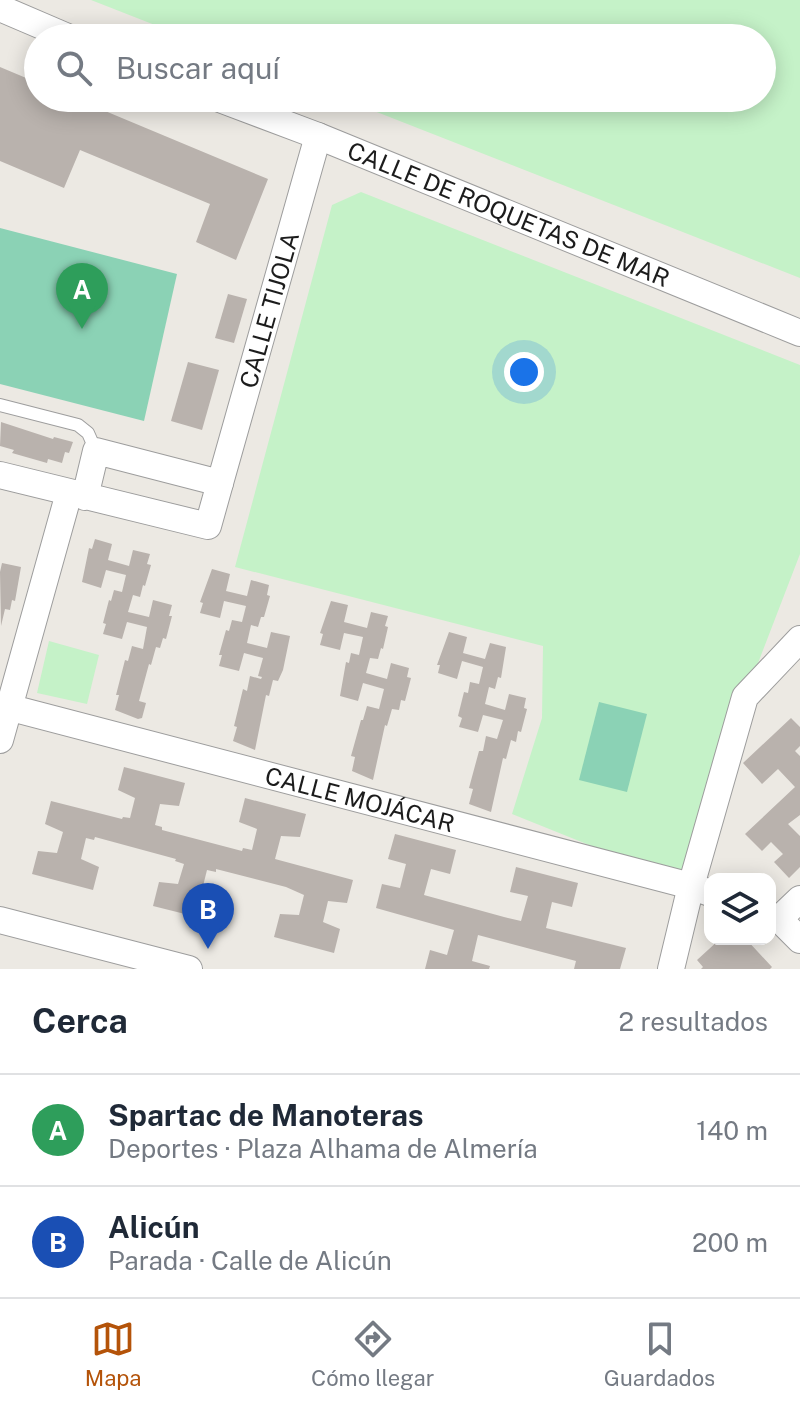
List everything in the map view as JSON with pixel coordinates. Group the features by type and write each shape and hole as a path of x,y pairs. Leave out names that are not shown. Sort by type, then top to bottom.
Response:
{"street":[{"path":"0,8 37,24"},
{"name":"CALLE DE ROQUETAS DE MAR","path":"254,112 800,333"},
{"name":"CALLE TIJOLA","path":"77,495 208,526 318,136"},
{"path":"0,740 4,706 77,495 96,451 220,483"},
{"path":"0,475 77,495"},
{"path":"671,969 701,889 745,697 800,639"},
{"name":"CALLE MOJÁCAR","path":"4,706 701,889"},
{"path":"776,917 800,899"},
{"path":"0,920 189,969"},
{"path":"776,920 800,940"}],"lane":[{"path":"0,405 78,425 88,433 96,451"}],"green space":[{"path":"91,0 800,0 800,278 377,112 776,112 776,24 152,24"},
{"path":"361,192 800,365 800,554 745,697 691,886 512,814 542,718 543,646 235,567 332,205"},
{"path":"0,228 177,274 144,421 0,384"},
{"path":"49,641 99,655 87,704 37,693"},
{"path":"599,702 647,714 627,792 579,780"}],"building":[{"path":"0,67 24,77 24,112 108,112 268,179 236,260 196,242 210,204 80,150 64,188 0,161"},
{"path":"228,294 247,299 234,343 215,338"},
{"path":"188,362 219,370 202,430 171,421"},
{"path":"1,422 53,439 73,442 69,453 65,452 62,463 48,459 47,463 12,453 14,450 0,446"},
{"path":"95,539 112,544 108,560 129,566 133,550 150,554 147,564 151,565 145,586 140,597 133,595 128,612 149,617 153,600 172,605 166,639 163,638 160,648 156,647 139,701 146,703 142,718 115,710 125,660 128,661 132,646 143,649 147,627 127,622 122,639 103,634 109,600 114,590 122,592 126,575 106,570 101,588 82,582 89,548 92,549"},
{"path":"2,563 21,567 15,601 12,600 10,610 5,609 1,626 0,572"},
{"path":"212,569 230,574 226,591 247,596 251,580 269,585 267,595 270,596 264,617 261,617 258,627 251,625 247,643 267,648 271,632 290,636 283,670 278,681 273,680 269,696 266,695 255,750 233,741 237,727 234,726 243,689 247,691 250,676 262,677 258,676 263,658 244,653 239,671 219,666 226,630 229,631 232,620 242,622 246,606 224,601 220,618 200,613 203,603 200,602"},
{"path":"331,601 348,605 344,622 367,628 371,612 388,616 383,649 378,659 370,658 366,673 387,679 391,663 409,668 407,677 411,678 405,701 401,700 399,710 392,709 385,725 373,780 352,771 355,757 351,756 367,706 379,709 384,689 363,683 358,701 340,696 346,662 349,663 351,653 359,655 363,637 344,633 340,650 320,645 323,634 320,633"},
{"path":"449,632 467,637 463,653 485,659 490,643 506,647 501,678 498,677 495,689 489,687 485,704 505,710 509,694 526,698 524,708 527,709 521,732 518,731 516,742 511,740 506,759 503,758 491,812 469,804 473,789 469,788 486,736 497,739 503,720 483,715 478,732 459,727 462,718 458,716 464,692 468,693 470,682 479,684 483,667 462,661 457,679 438,673 440,665 437,665"},
{"path":"791,718 800,727 800,746 795,751 800,756 800,815 788,824 800,836 800,867 789,878 774,862 783,854 771,842 762,851 745,834 795,787 778,769 762,784 743,763"},
{"path":"124,767 185,783 179,806 160,804 155,825 162,827 162,830 242,851 243,848 252,850 257,829 239,822 245,798 306,814 300,837 281,836 275,859 353,880 347,903 328,901 323,922 340,929 334,953 274,937 280,914 299,915 304,895 286,887 216,869 216,872 207,870 202,890 219,898 213,921 153,906 159,882 178,884 184,864 176,859 95,837 94,840 86,838 81,859 99,867 93,890 32,874 38,851 57,853 63,832 45,824 51,801 122,819 130,818 135,798 118,790"},
{"path":"395,834 456,850 450,874 431,869 424,895 504,917 521,921 528,896 510,892 516,867 578,883 572,907 552,902 546,928 626,948 620,969 574,969 576,961 478,935 472,961 490,966 489,969 425,969 430,950 447,955 454,930 376,908 382,884 400,888 406,864 388,859"},
{"path":"713,945 752,945 772,967 701,969 703,967 697,960"}],"place":[{"name":"Spartac de Manoteras","path":"82,329"},
{"name":"Alicún","path":"208,949"}]}
